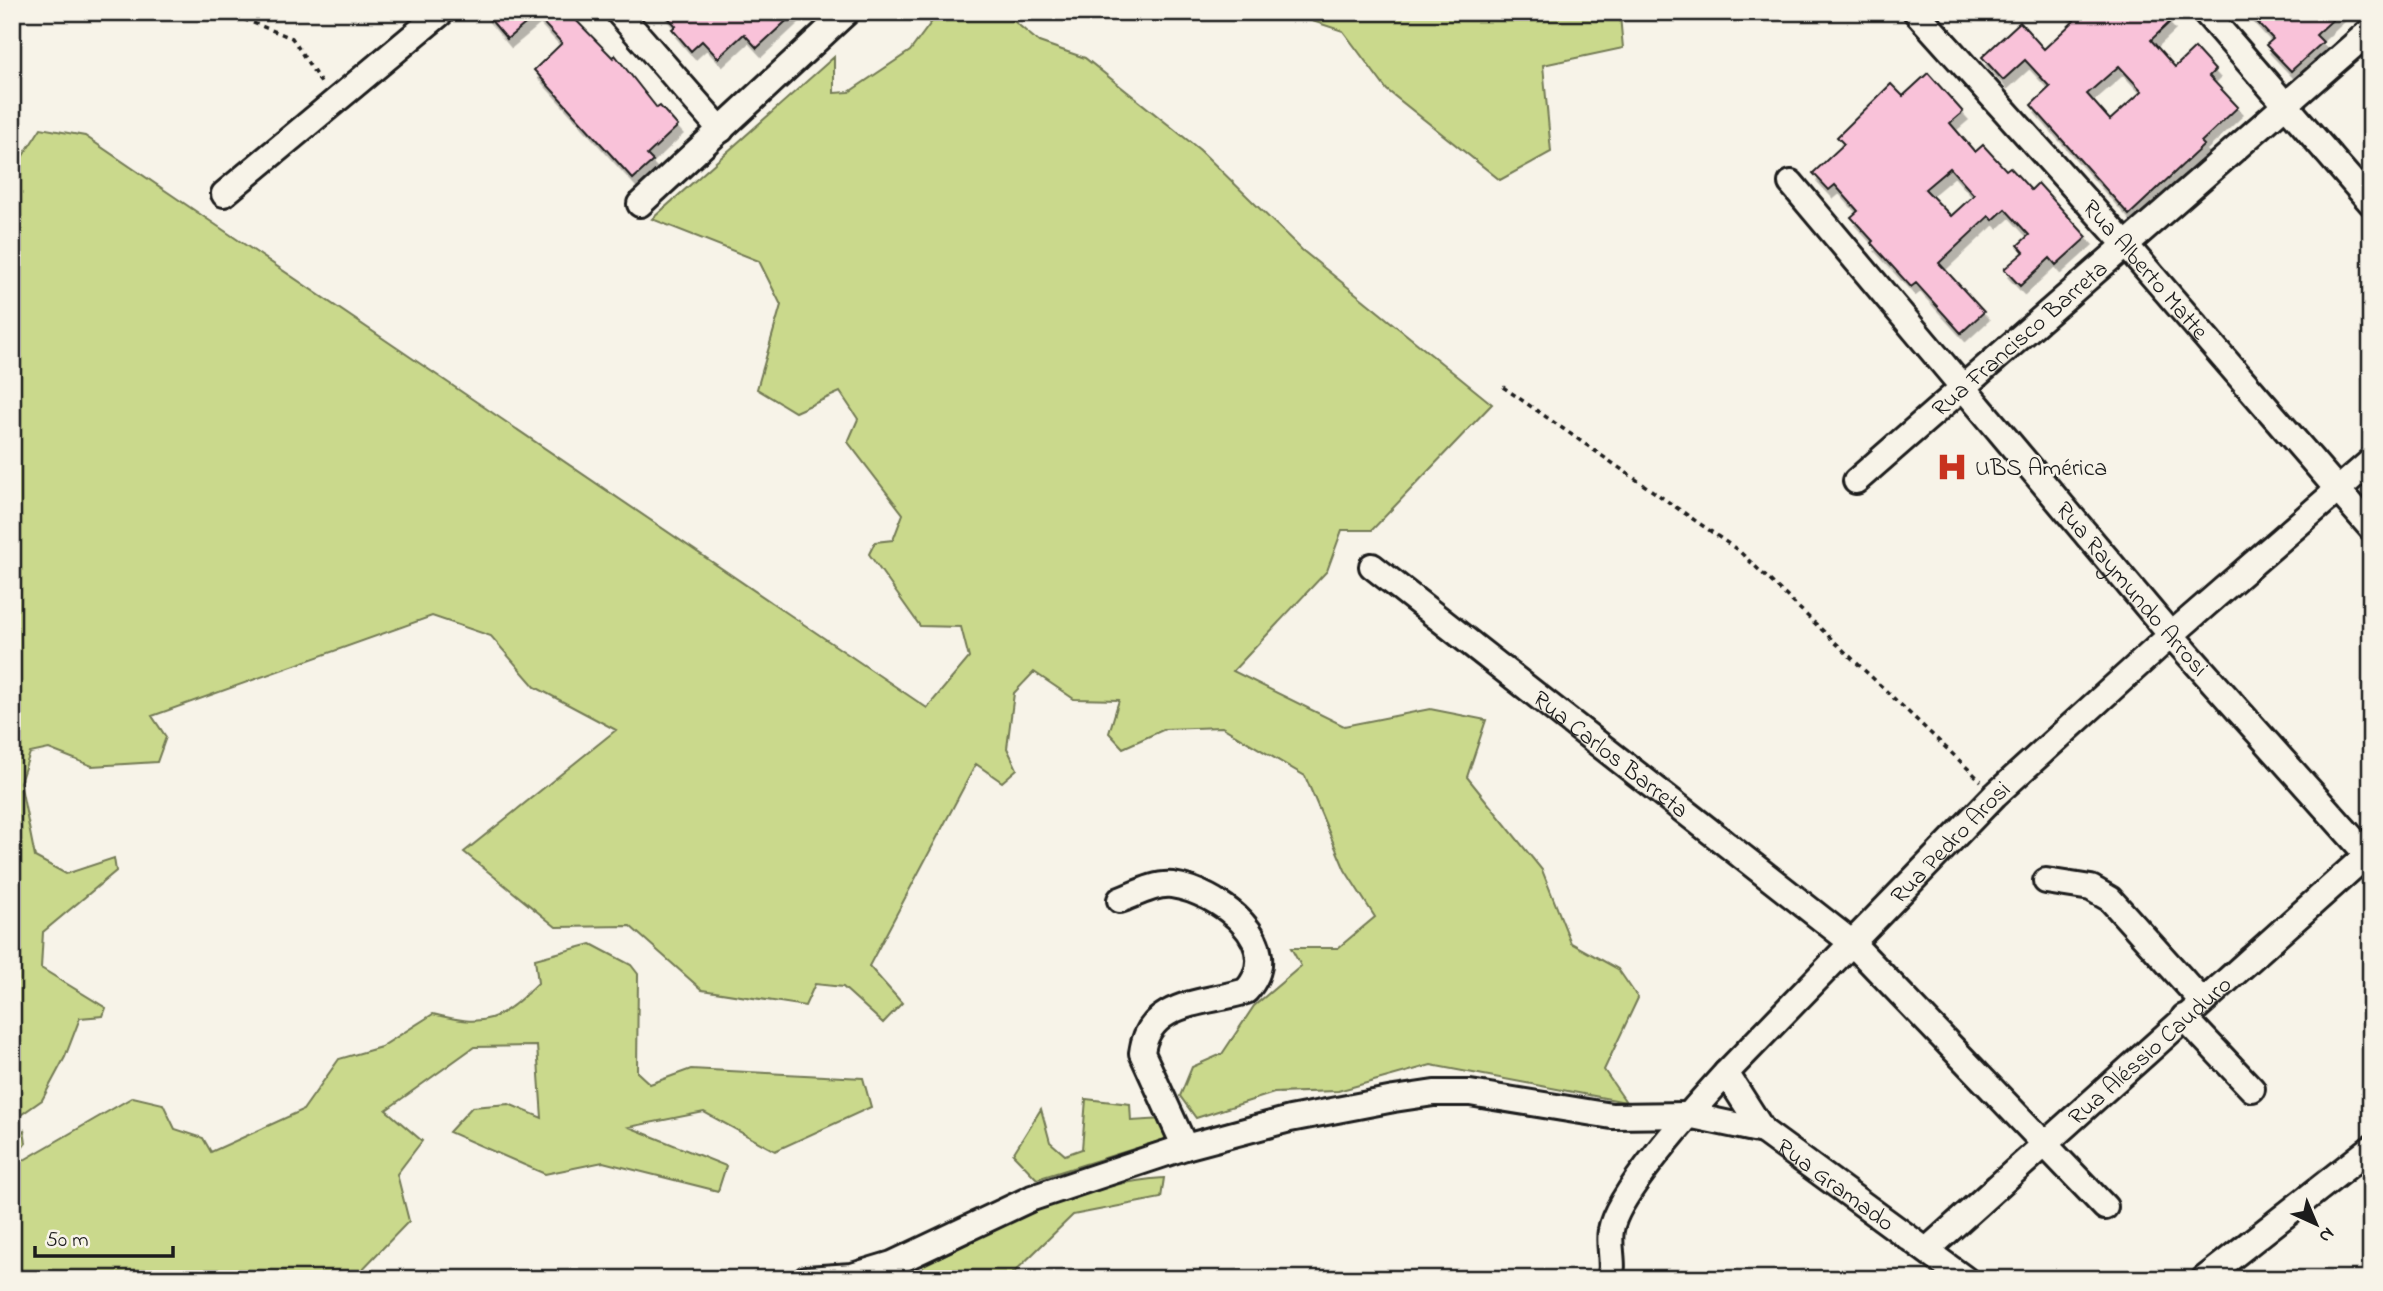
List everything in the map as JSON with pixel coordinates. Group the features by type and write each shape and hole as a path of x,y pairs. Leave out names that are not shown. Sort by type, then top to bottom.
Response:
{"street":[{"path":"223,194 442,12"},
{"path":"618,12 721,130"},
{"path":"640,204 847,12"},
{"name":"Rua Alberto Matte","path":"1916,12 2124,243 2371,528"},
{"path":"2205,12 2371,203"},
{"name":"Rua Francisco Barreta","path":"1856,481 2124,243 2371,30"},
{"name":"Rua Raymundo Arrosi","path":"1791,183 2171,635 2369,855"},
{"name":"Rua Pedro Arosi","path":"1612,1278 1611,1230 1618,1209 1688,1115 1726,1073 1995,794 2171,635 2371,461"},
{"name":"Rua Carlos Barreta","path":"1372,566 1850,942 2105,1207"},
{"name":"Rua Aléssio Cauduro","path":"1927,1250 2193,1009 2369,855"},
{"path":"2046,881 2091,888 2110,899 2252,1089"},
{"path":"1120,900 1170,885 1192,891 1234,916 1252,933 1261,950 1259,970 1246,990 1182,1007 1159,1017 1144,1037 1142,1053 1185,1147"},
{"name":"Rua Gramado","path":"1726,1073 1763,1131 1965,1279"},
{"path":"806,1279 852,1276 892,1264 1032,1198 1185,1147 1290,1119 1434,1093 1470,1093 1612,1116 1688,1115 1763,1131"},
{"path":"2204,1279 2371,1148"}],"path":[{"path":"225,12 292,38 334,103"},
{"path":"1503,387 1739,551 1995,794"}],"green space":[{"path":"939,12 1003,12 1039,42 1085,58 1200,150 1302,250 1492,404 1372,530 1342,530 1327,571 1233,671 1344,726 1430,709 1486,720 1467,777 1542,870 1571,943 1618,969 1638,998 1604,1070 1626,1102 1431,1065 1338,1091 1274,1093 1196,1118 1180,1096 1192,1067 1222,1054 1254,1006 1301,966 1291,948 1338,948 1375,917 1345,870 1305,776 1222,727 1165,729 1123,748 1109,733 1119,700 1074,699 1034,672 1014,693 1007,748 1017,769 1002,782 976,764 869,966 902,1003 883,1023 843,987 815,984 805,1006 702,990 630,926 556,927 464,852 616,730 535,687 491,636 432,616 152,716 166,737 157,762 92,766 49,749 30,753 20,782 35,857 66,874 114,858 116,871 43,932 41,968 106,1008 103,1016 80,1018 65,1057 42,1100 12,1121 12,167 15,168 41,128 85,136 927,708 969,658 961,627 920,626 869,554 875,542 893,540 903,514 848,442 858,419 840,392 795,412 757,389 781,305 759,261 652,219 834,57 834,93 849,92 910,51"},
{"path":"1285,12 1573,12 1620,16 1623,48 1543,65 1551,152 1500,180 1387,90 1343,31"},
{"path":"591,944 631,965 638,974 637,1072 650,1084 691,1069 863,1078 871,1107 775,1151 704,1112 629,1127 726,1166 718,1191 603,1162 545,1174 449,1132 472,1107 509,1104 542,1118 537,1046 474,1047 386,1110 422,1141 397,1174 409,1221 355,1277 12,1279 12,1139 24,1130 26,1143 18,1153 24,1160 133,1097 163,1104 175,1129 203,1138 211,1152 303,1110 339,1059 381,1047 433,1014 479,1020 502,1013 538,983 535,959"},
{"path":"1086,1099 1130,1104 1131,1121 1164,1119 1169,1138 1037,1179 1013,1154 1041,1109 1050,1142 1065,1155 1082,1149"},
{"path":"1164,1178 1161,1198 1073,1215 1007,1279 934,1279 922,1266 1009,1223 1070,1198 1132,1182"}],"building":[{"path":"484,12 568,12 613,58 615,55 657,108 660,106 678,126 647,155 653,161 633,179 534,70 562,43 536,15 507,39"},
{"path":"663,12 796,12 757,48 744,34 718,58 702,41 691,51 672,29 676,26"},
{"path":"2065,12 2161,12 2170,22 2151,40 2175,67 2195,48 2215,70 2209,76 2238,107 2201,142 2204,145 2129,215 2031,105 2050,87 2025,60 2003,80 1982,57 2020,22 2044,49 2074,21","holes":["2119,66 2142,91 2110,120 2087,94"]},
{"path":"2248,12 2341,12 2316,35 2323,42 2291,71 2266,45 2273,39"},
{"path":"1928,73 1963,112 1950,123 1975,152 1983,145 2006,170 2010,167 2031,190 2038,183 2087,237 2056,265 2050,258 2020,286 2004,269 2024,252 2018,245 2029,235 2005,209 1993,220 1989,216 1939,263 1984,312 1961,333 1916,283 1911,287 1871,243 1873,241 1851,217 1858,211 1835,185 1829,190 1813,173 1844,144 1837,137 1891,84 1903,96","holes":["1950,168 1974,195 1951,216 1925,189"]}],"place":[{"name":"UBS América","path":"1952,467"}]}
